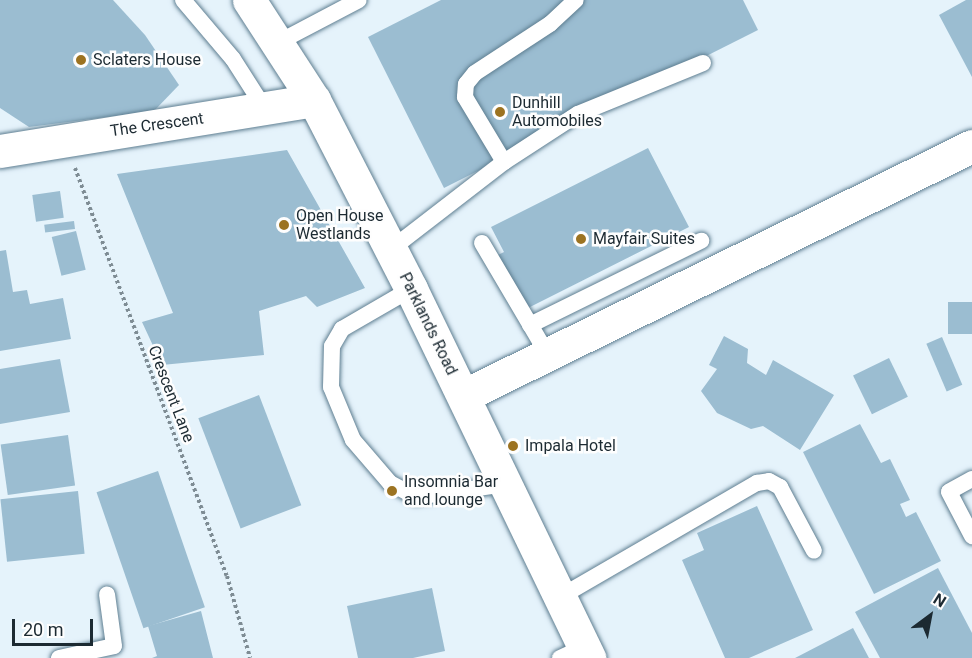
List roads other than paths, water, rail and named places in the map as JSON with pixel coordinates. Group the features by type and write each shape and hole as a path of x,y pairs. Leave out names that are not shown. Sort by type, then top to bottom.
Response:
{"street":[{"name":"Parklands Road","path":"249,0 279,42 314,100 411,289 560,597 578,654"},
{"name":"The Crescent","path":"0,151 314,100"},
{"path":"463,396 972,146"}],"lane":[{"path":"183,0 233,59 265,109"},
{"path":"279,42 332,7 359,0"},
{"path":"504,162 465,97 466,84 475,73 550,24 576,0"},
{"path":"390,250 504,162 578,114 703,63"},
{"path":"531,325 701,241"},
{"path":"482,243 548,355"},
{"path":"411,289 342,329 332,346 331,387 353,440 390,483 416,496 506,484"},
{"path":"972,479 949,492 972,536"},
{"path":"560,597 757,483 769,481 780,487 814,551"},
{"path":"59,658 114,645 107,594"}],"place":[{"name":"Sclaters House","path":"81,60"},
{"name":"Dunhill Automobiles","path":"500,112"},
{"name":"Open House Westlands","path":"284,225"},
{"name":"Mayfair Suites","path":"581,239"},
{"name":"Impala Hotel","path":"513,446"},
{"name":"Insomnia Bar and lounge","path":"392,491"}]}
